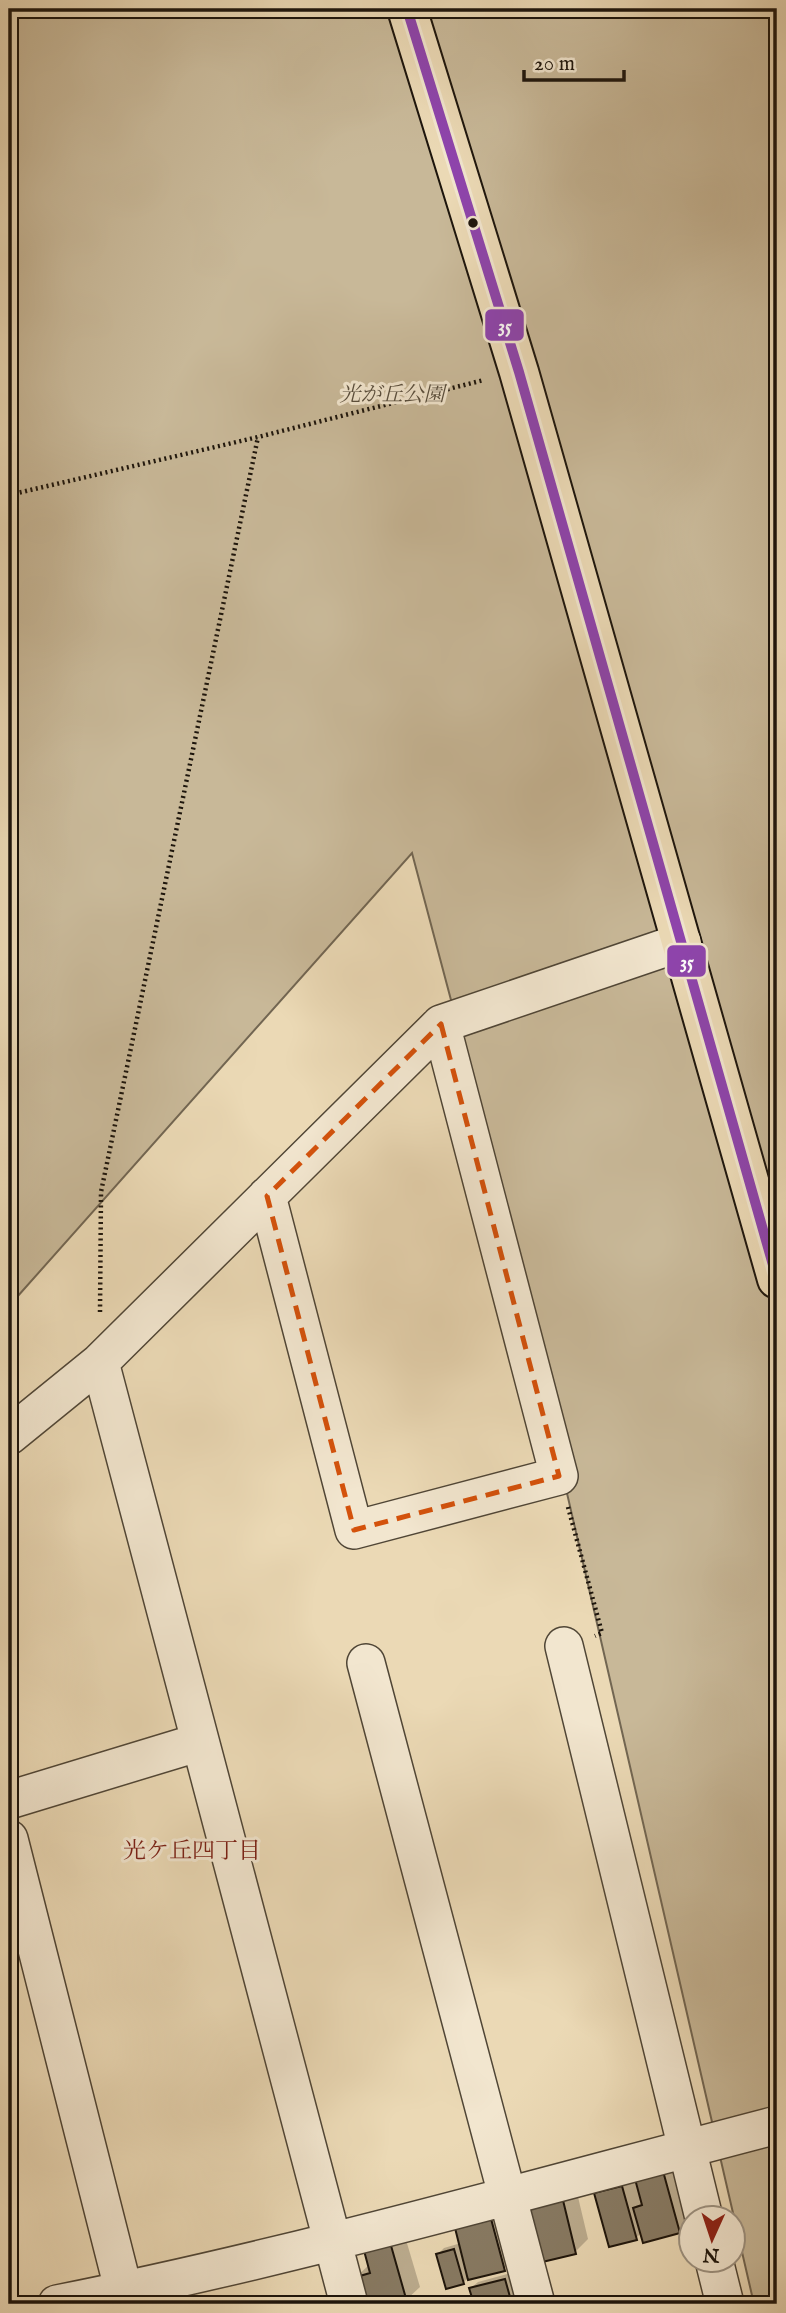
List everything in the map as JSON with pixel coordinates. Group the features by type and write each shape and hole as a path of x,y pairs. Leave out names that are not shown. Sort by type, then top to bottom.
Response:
{"highway":[{"path":"407,9 519,372 682,942 770,1225 777,1279"}],"street":[{"path":"9,1436 100,1362 441,1024 682,942"},
{"path":"267,1196 354,1530 559,1476 441,1024"},
{"path":"100,1362 349,2304"},
{"path":"564,1646 701,2204"},
{"path":"366,1663 536,2304"},
{"path":"9,1800 200,1742"},
{"path":"9,1839 125,2298"},
{"path":"57,2304 125,2298 508,2194 777,2125"},
{"path":"718,2274 725,2304"}],"path":[{"path":"9,495 519,372"},
{"path":"100,1362 101,1192 258,437"},
{"path":"559,1476 602,1633 564,1646"}],"highlighted area":[{"path":"441,1024 559,1476 354,1530 267,1196"}],"green space":[{"name":"光が丘公園","path":"9,9 777,9 777,2304 754,2304 747,2274 748,2204 731,2204 468,1064 412,853 9,1306"}],"building":[{"path":"663,2171 678,2234 643,2243 633,2208 642,2205 635,2179"},
{"path":"622,2186 637,2240 609,2247 594,2193"},
{"path":"561,2192 576,2254 538,2263 523,2201"},
{"path":"490,2215 505,2271 468,2280 454,2224"},
{"path":"388,2235 407,2302 361,2304 353,2278 370,2273 362,2243"},
{"path":"454,2249 464,2284 446,2289 436,2254"},
{"path":"505,2279 512,2304 474,2304 469,2288"}],"transit line":[{"name":"35","path":"407,9 519,372 777,1279"}],"district":[{"name":"光ケ丘四丁目","path":"192,1851"}]}
